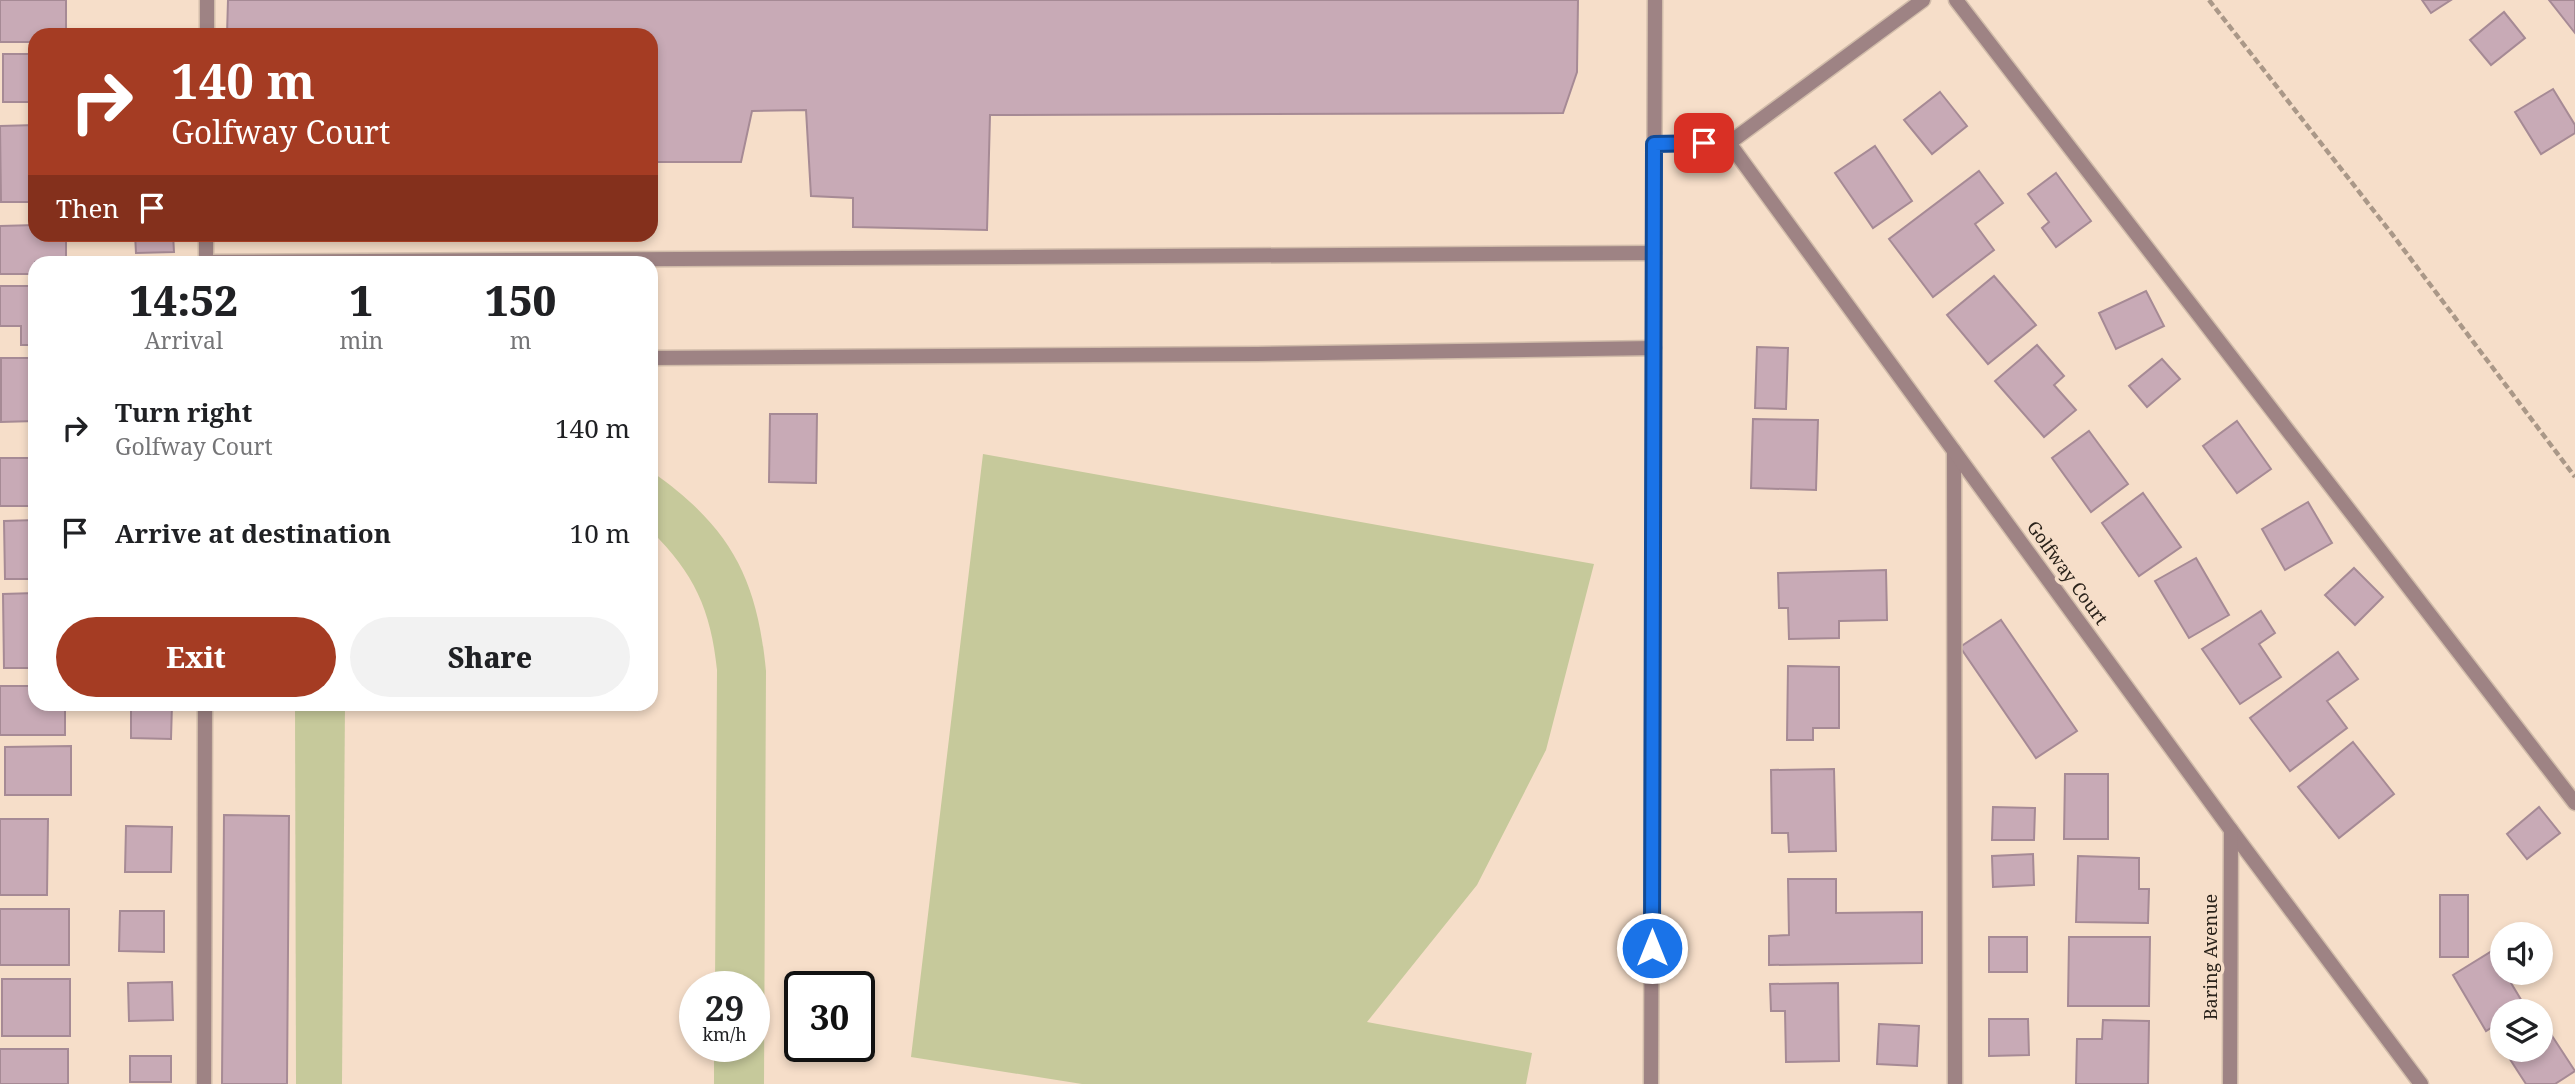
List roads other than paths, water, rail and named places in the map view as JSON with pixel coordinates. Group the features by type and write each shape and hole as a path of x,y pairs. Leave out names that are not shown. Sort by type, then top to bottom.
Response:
{"street":[{"path":"207,0 207,28"},
{"path":"1651,1084 1655,0"},
{"path":"1654,144 1729,143 1923,0"},
{"path":"1956,0 2575,803"},
{"name":"Golfway Court","path":"1729,143 2231,830 2421,1084"},
{"path":"658,259 1654,253"},
{"path":"658,358 1243,355 1654,348"},
{"path":"1954,451 1955,1084"},
{"path":"204,1084 205,711"},
{"name":"Baring Avenue","path":"2230,1084 2231,830"}]}
